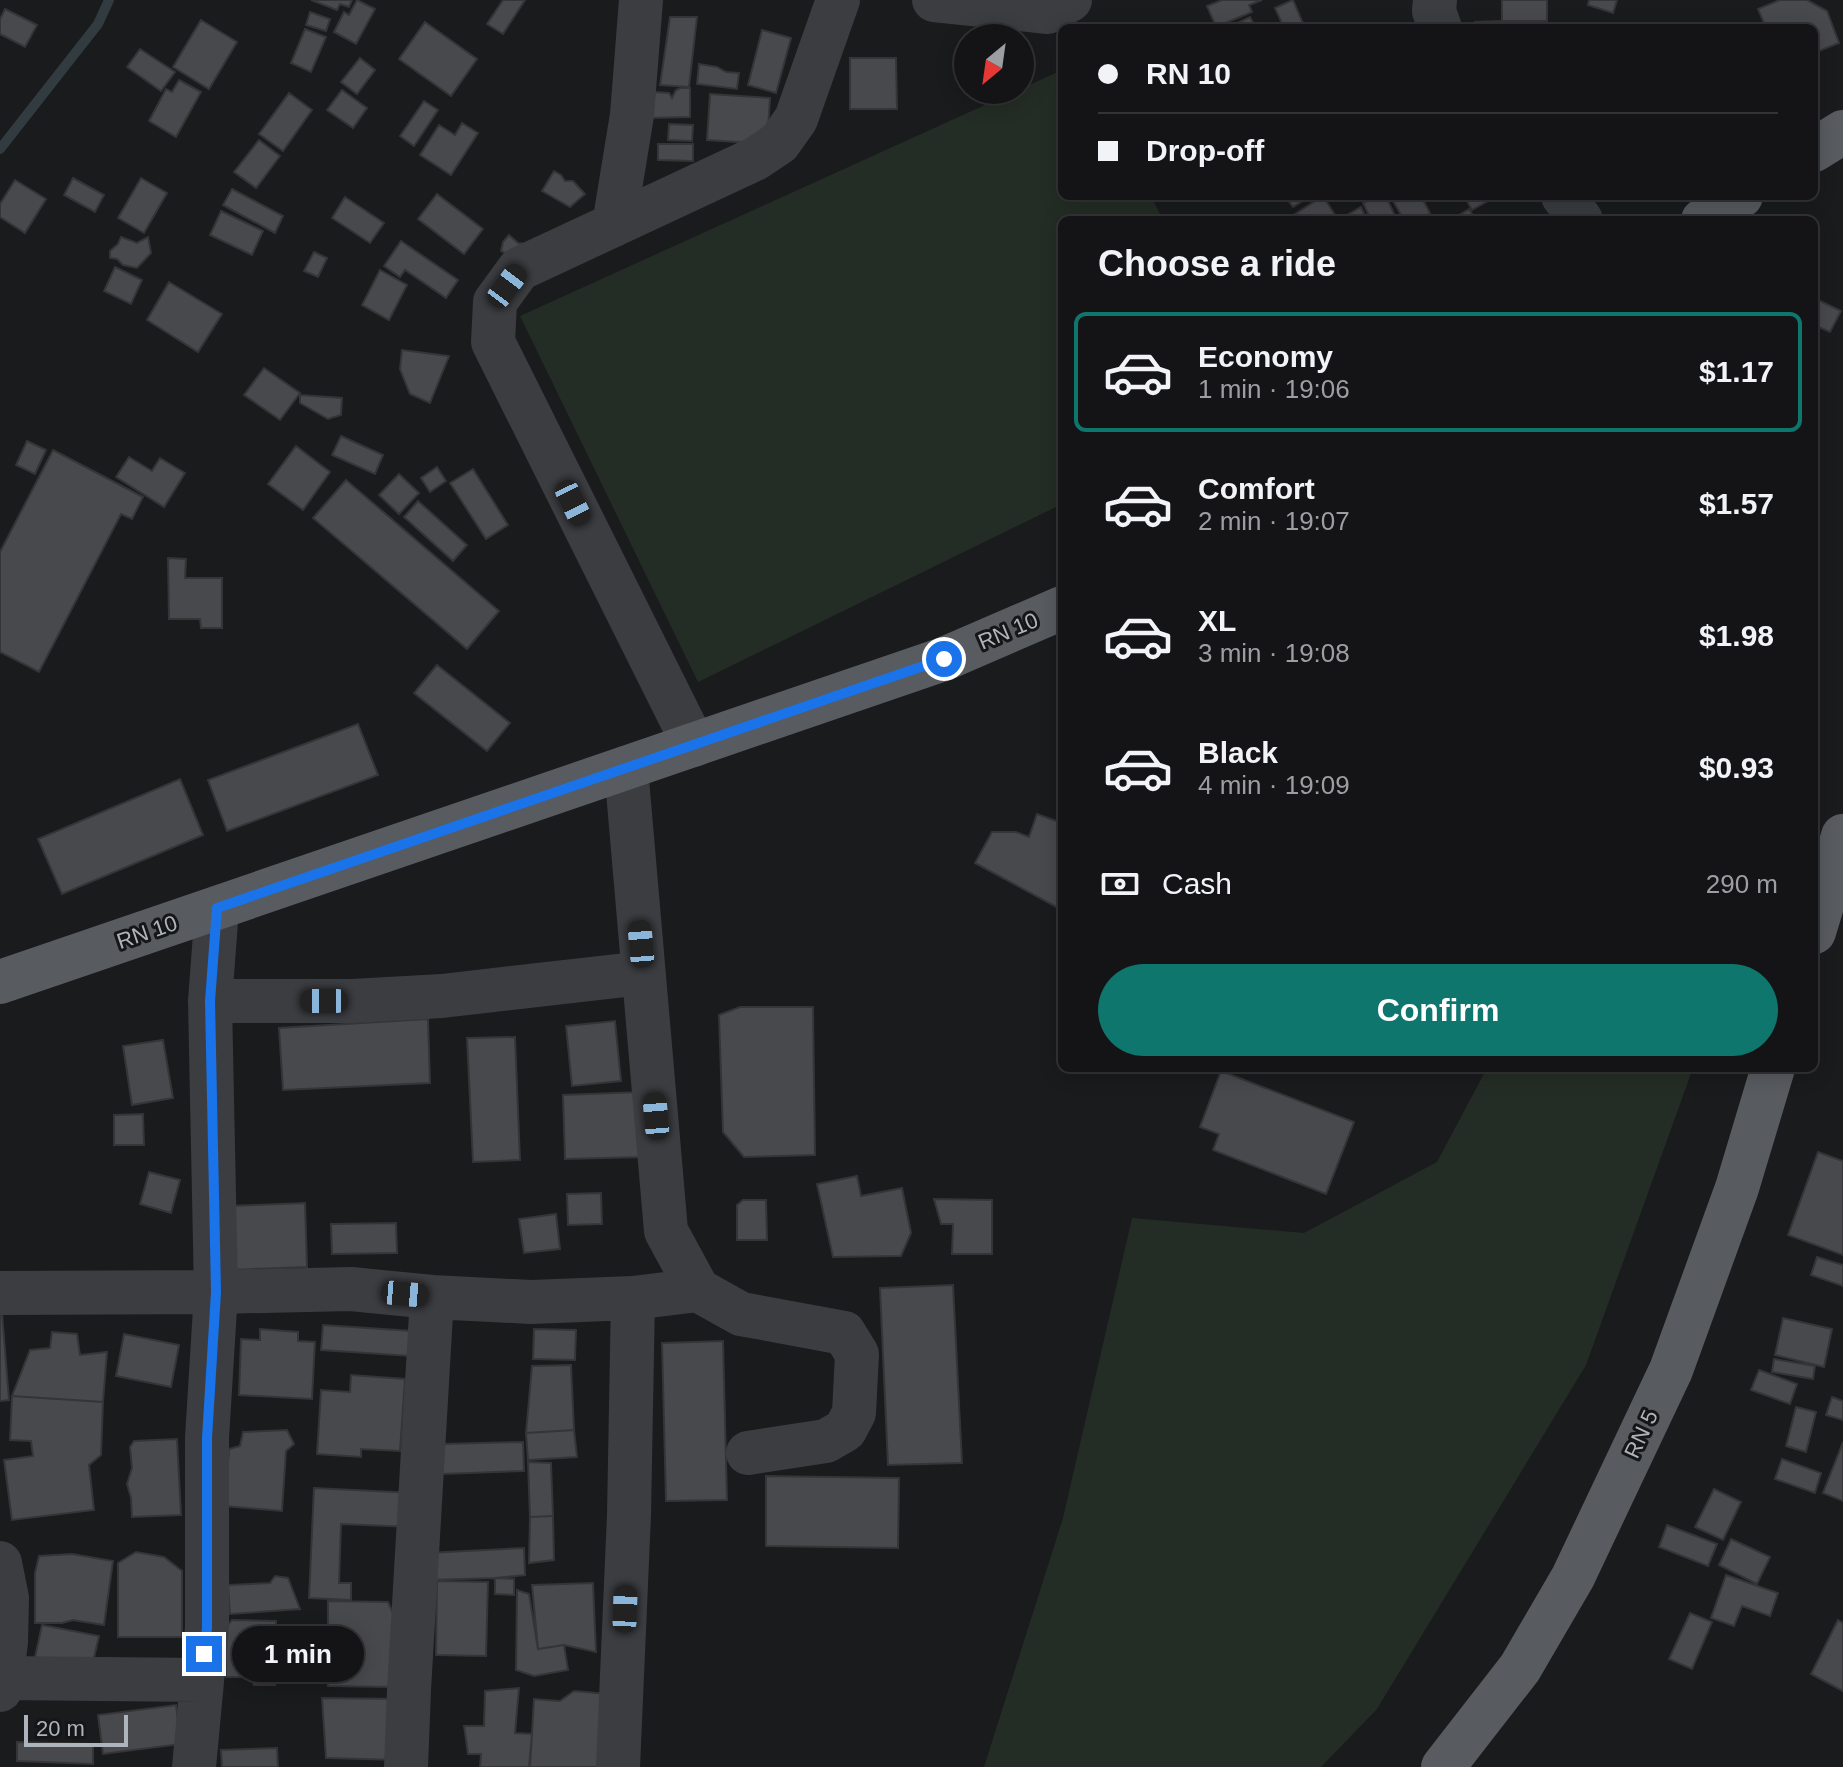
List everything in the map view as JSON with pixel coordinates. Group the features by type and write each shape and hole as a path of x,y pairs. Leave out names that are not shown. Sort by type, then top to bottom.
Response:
{"main road":[{"path":"1818,148 1843,132"},
{"path":"1709,216 1735,200"},
{"name":"RN 10","path":"0,982 944,659 1058,610"},
{"path":"1818,919 1843,836"},
{"name":"RN 5","path":"1443,1767 1520,1668 1580,1563 1671,1370 1737,1188 1772,1072"}],"street":[{"path":"614,225 632,115 641,0"},
{"path":"694,745 493,342 495,302 519,269 755,159 779,143 796,119 838,0"},
{"path":"934,0 1048,12 1070,0"},
{"path":"1435,0 1434,11 1439,24"},
{"path":"626,768 666,1231 698,1290 741,1314 844,1333 857,1354 854,1413 845,1430 826,1441 748,1453"},
{"path":"194,1767 207,1628 207,1438 216,1292 210,1001 217,908"},
{"path":"210,1001 352,1001 442,996 643,973"},
{"path":"0,1293 351,1289 531,1302 633,1298 698,1290"},
{"path":"406,1767 432,1297"},
{"path":"618,1767 629,1515 633,1298"},
{"path":"0,1563 7,1598 1,1684 202,1680"}],"shaded area":[{"path":"1058,72 1058,200 1153,200 1161,216 1058,216 1058,506 698,682 520,316 987,104 1034,104 1034,83"},
{"path":"1485,1072 1692,1072 1586,1365 1377,1709 1321,1767 984,1767 1063,1518 1132,1218 1304,1233 1437,1162"}],"building":[{"path":"311,0 352,0 349,7 340,4 337,10"},
{"path":"357,0 375,9 356,44 334,32 344,12 349,15"},
{"path":"503,0 525,0 503,34 487,24"},
{"path":"1222,0 1262,0 1249,5 1252,12 1223,24 1215,24 1207,6"},
{"path":"1293,0 1303,24 1282,24 1275,8"},
{"path":"1502,0 1547,0 1547,21 1502,21"},
{"path":"1589,0 1617,0 1613,13 1588,5"},
{"path":"1780,0 1807,0 1827,11 1839,43 1818,51 1818,24 1764,24 1758,9"},
{"path":"5,9 37,25 25,47 0,34 0,19"},
{"path":"310,12 330,19 326,31 306,25"},
{"path":"670,17 697,17 689,87 660,85"},
{"path":"1250,17 1254,24 1235,24"},
{"path":"201,20 237,42 209,89 173,67"},
{"path":"1502,21 1502,24 1475,24"},
{"path":"425,22 477,59 451,96 399,59"},
{"path":"305,29 326,37 311,72 291,63"},
{"path":"762,30 791,38 776,93 748,85"},
{"path":"140,49 175,72 161,91 127,67"},
{"path":"360,58 375,70 357,94 341,82"},
{"path":"850,58 896,58 897,109 850,109"},
{"path":"699,64 739,73 737,89 697,84"},
{"path":"179,80 201,92 176,137 149,121 166,89 172,92"},
{"path":"681,88 690,88 690,117 648,118 655,92 669,93 672,98"},
{"path":"342,90 367,108 353,128 327,110"},
{"path":"289,93 312,110 283,151 259,134"},
{"path":"710,94 770,98 767,144 707,140"},
{"path":"424,101 438,110 414,146 400,136"},
{"path":"462,123 478,133 451,175 420,155 439,125 455,135"},
{"path":"669,124 693,125 692,141 668,140"},
{"path":"259,140 280,156 256,188 234,172"},
{"path":"658,144 693,144 693,161 658,160"},
{"path":"554,171 565,181 573,181 585,194 570,207 542,191"},
{"path":"73,178 104,195 95,212 64,195"},
{"path":"141,178 167,193 144,233 118,218"},
{"path":"15,180 46,199 25,233 0,217 0,204"},
{"path":"232,189 283,216 275,233 223,205"},
{"path":"437,194 483,229 464,254 418,219"},
{"path":"345,197 384,223 370,243 332,218"},
{"path":"1288,200 1304,200 1293,207"},
{"path":"1317,200 1326,200 1336,216 1296,216"},
{"path":"1388,200 1395,216 1369,216 1363,203"},
{"path":"1392,200 1423,200 1430,213 1425,216 1402,216"},
{"path":"1466,200 1490,200 1472,210"},
{"path":"1361,207 1365,216 1348,216"},
{"path":"1469,209 1473,216 1458,216"},
{"path":"221,211 263,231 252,255 210,235"},
{"path":"509,235 518,243 527,244 519,260 501,251"},
{"path":"121,237 137,243 148,237 151,253 137,268 110,258 110,251"},
{"path":"401,241 458,280 446,298 405,270 400,277 384,266"},
{"path":"314,252 327,258 318,277 304,271"},
{"path":"115,267 142,280 131,304 104,291"},
{"path":"380,270 407,285 389,320 362,305"},
{"path":"169,282 222,314 198,352 147,320"},
{"path":"1818,300 1841,311 1830,332 1818,327"},
{"path":"402,350 449,356 430,403 410,394 400,369"},
{"path":"264,368 300,393 280,420 244,395"},
{"path":"300,395 342,398 341,415 328,419 300,403"},
{"path":"341,436 383,455 375,474 332,455"},
{"path":"27,441 46,450 35,474 16,465"},
{"path":"296,446 330,472 303,510 268,484"},
{"path":"53,450 143,497 132,519 121,514 39,672 0,652 0,552"},
{"path":"129,457 152,471 160,458 185,473 164,507 116,477"},
{"path":"437,467 446,481 430,492 421,478"},
{"path":"473,469 508,525 486,539 450,483"},
{"path":"399,474 419,493 399,514 379,495"},
{"path":"346,480 499,611 467,649 313,518"},
{"path":"418,501 467,545 453,561 404,517"},
{"path":"168,558 186,559 185,578 222,578 222,628 201,628 200,619 169,619"},
{"path":"437,665 510,723 487,751 414,693"},
{"path":"358,724 378,775 227,831 208,780"},
{"path":"180,779 203,835 62,894 38,839"},
{"path":"1037,814 1058,822 1058,908 975,863 992,832 1016,832 1029,837"},
{"path":"740,1007 813,1007 815,1155 744,1157 723,1132 719,1015"},
{"path":"428,1019 430,1083 283,1090 279,1028"},
{"path":"615,1021 621,1081 572,1086 566,1026"},
{"path":"515,1037 520,1160 473,1162 467,1038"},
{"path":"163,1040 173,1098 132,1105 123,1046"},
{"path":"1221,1072 1354,1122 1326,1194 1213,1150 1219,1134 1200,1127"},
{"path":"641,1092 644,1157 565,1159 563,1095"},
{"path":"143,1114 144,1145 114,1145 114,1115"},
{"path":"1818,1152 1843,1161 1843,1255 1788,1235"},
{"path":"149,1172 180,1180 171,1213 140,1204"},
{"path":"857,1176 861,1196 902,1188 911,1233 901,1256 833,1257 817,1184"},
{"path":"601,1193 602,1224 568,1225 567,1194"},
{"path":"934,1199 992,1200 992,1254 952,1254 953,1224 941,1224"},
{"path":"743,1200 766,1200 767,1240 737,1240 737,1205"},
{"path":"305,1203 307,1267 230,1270 228,1206"},
{"path":"556,1214 560,1249 524,1253 519,1219"},
{"path":"396,1223 397,1253 332,1254 331,1224"},
{"path":"1817,1257 1843,1265 1843,1286 1811,1275"},
{"path":"953,1285 962,1463 888,1465 880,1288"},
{"path":"0,1313 9,1400 0,1401"},
{"path":"1783,1318 1832,1329 1824,1367 1775,1355"},
{"path":"323,1325 412,1331 411,1356 321,1350"},
{"path":"260,1329 298,1332 298,1341 315,1342 312,1399 239,1395 241,1339 260,1340"},
{"path":"534,1329 576,1330 575,1360 533,1359"},
{"path":"52,1332 77,1334 80,1355 107,1352 103,1402 12,1396 30,1350 50,1348"},
{"path":"124,1334 179,1345 171,1387 116,1376"},
{"path":"723,1341 727,1500 666,1501 662,1343"},
{"path":"1774,1359 1815,1366 1813,1379 1772,1372"},
{"path":"571,1365 574,1430 526,1433 532,1366"},
{"path":"1759,1370 1797,1384 1790,1404 1751,1390"},
{"path":"351,1375 405,1379 400,1451 361,1449 361,1457 317,1454 321,1390 350,1392"},
{"path":"12,1396 103,1402 101,1455 89,1465 94,1510 12,1520 4,1460 33,1456 31,1441 10,1440"},
{"path":"1832,1397 1843,1401 1843,1420 1826,1415"},
{"path":"1796,1407 1816,1412 1806,1452 1786,1446"},
{"path":"287,1430 294,1444 286,1451 282,1511 225,1506 229,1449 240,1446 243,1432"},
{"path":"574,1430 577,1457 528,1460 526,1433"},
{"path":"177,1439 181,1515 132,1517 127,1484 132,1468 130,1447 134,1441"},
{"path":"523,1442 524,1471 442,1474 442,1444"},
{"path":"1843,1442 1843,1501 1823,1493"},
{"path":"1782,1459 1821,1473 1815,1493 1775,1479"},
{"path":"528,1462 551,1463 553,1516 530,1517"},
{"path":"766,1476 899,1478 898,1548 766,1546"},
{"path":"314,1488 414,1493 412,1527 341,1524 339,1583 351,1583 351,1600 309,1598"},
{"path":"1714,1489 1741,1502 1723,1540 1695,1527"},
{"path":"553,1516 554,1560 529,1563 530,1517"},
{"path":"1667,1525 1717,1544 1708,1566 1659,1547"},
{"path":"1731,1539 1770,1557 1757,1584 1719,1565"},
{"path":"524,1548 525,1575 428,1580 427,1553"},
{"path":"136,1552 164,1557 182,1571 182,1637 118,1637 118,1563"},
{"path":"72,1554 113,1561 104,1625 73,1620 35,1623 35,1573 39,1556"},
{"path":"1726,1575 1778,1593 1770,1616 1742,1606 1734,1626 1711,1618"},
{"path":"275,1576 288,1578 300,1609 230,1614 228,1585 270,1583"},
{"path":"495,1578 514,1579 514,1595 495,1594"},
{"path":"437,1581 488,1582 486,1656 436,1655"},
{"path":"593,1583 596,1652 564,1645 538,1649 532,1585"},
{"path":"517,1590 529,1594 538,1649 564,1645 568,1670 534,1676 516,1670"},
{"path":"328,1601 388,1602 402,1633 390,1687 328,1686"},
{"path":"1690,1613 1712,1622 1692,1669 1669,1659"},
{"path":"232,1620 276,1621 275,1685 254,1685 250,1677 226,1677 225,1629"},
{"path":"1838,1620 1843,1623 1843,1691 1811,1674"},
{"path":"42,1625 99,1636 90,1675 34,1662"},
{"path":"519,1688 515,1733 532,1734 529,1767 480,1767 481,1754 468,1754 464,1726 484,1726 485,1691"},
{"path":"574,1691 607,1694 602,1767 530,1767 534,1699 560,1701"},
{"path":"322,1698 399,1699 398,1760 326,1758"},
{"path":"176,1705 181,1744 103,1754 98,1715"},
{"path":"17,1742 93,1744 93,1764 17,1761"},
{"path":"277,1748 278,1767 222,1767 221,1750"}],"waterway":[{"path":"0,149 98,24 109,0"}],"route":[{"path":"204,1654 207,1628 207,1438 216,1292 210,1001 217,908 944,659"}]}
